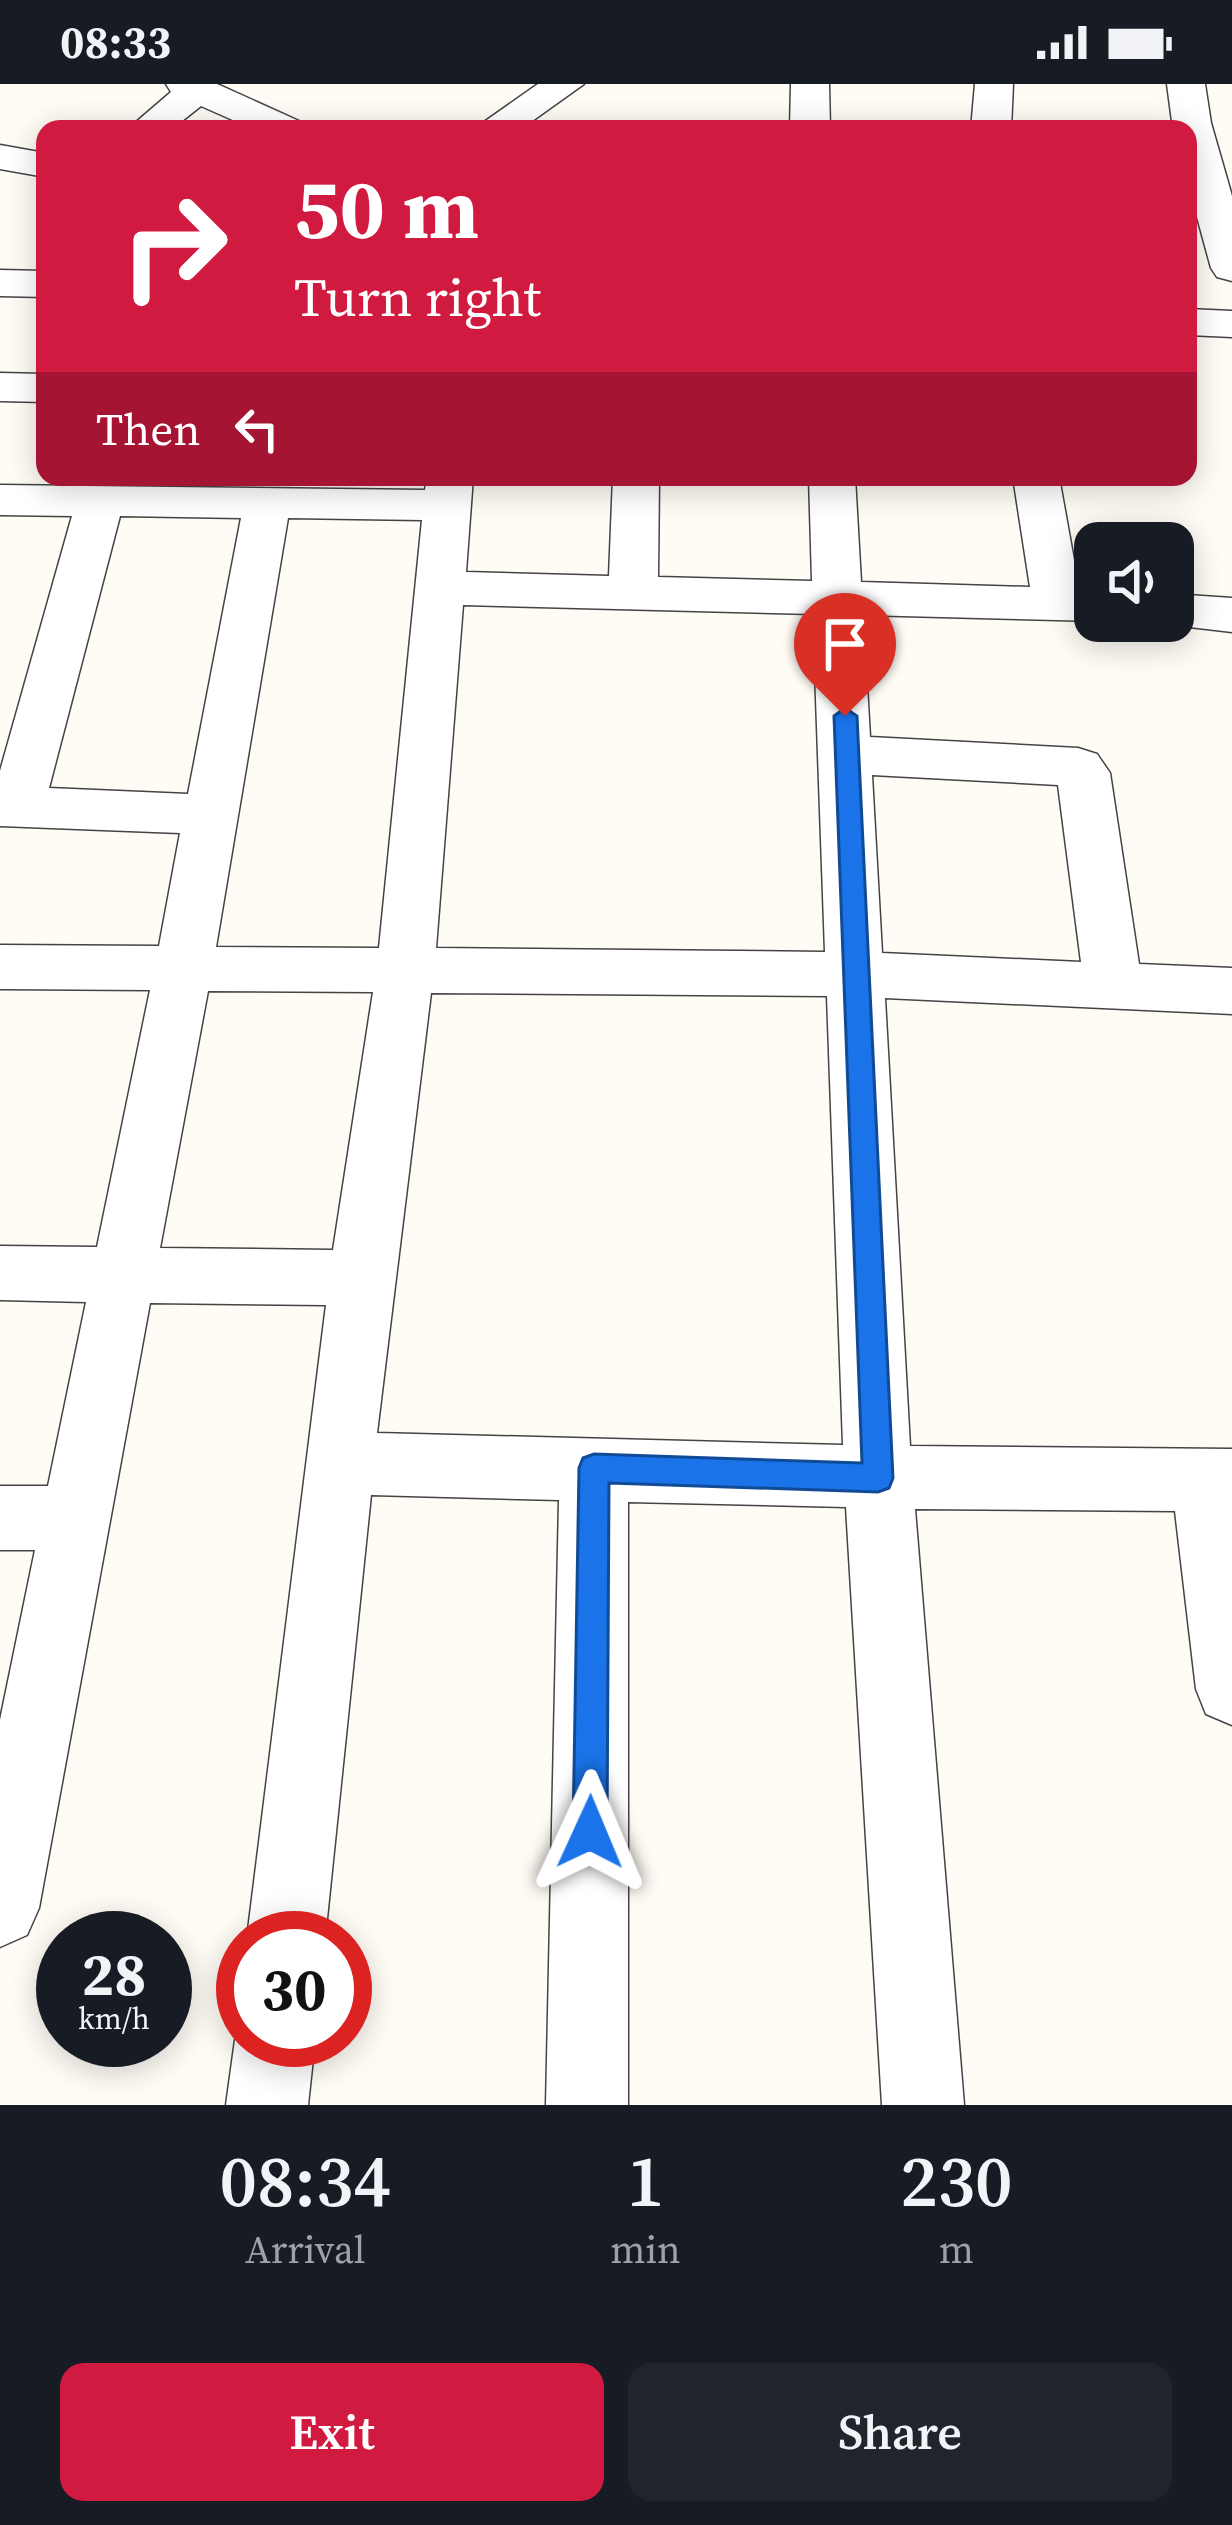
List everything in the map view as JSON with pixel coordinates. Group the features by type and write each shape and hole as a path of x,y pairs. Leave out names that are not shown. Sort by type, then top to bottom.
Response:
{"street":[{"path":"508,120 565,84"},
{"path":"810,84 810,120"},
{"path":"992,120 994,84"},
{"path":"1186,84 1191,120"},
{"path":"157,120 191,87 265,120"},
{"path":"1197,144 1232,268"},
{"path":"0,157 36,163"},
{"path":"0,283 36,284"},
{"path":"1197,322 1232,324"},
{"path":"0,387 36,388"},
{"path":"633,593 636,486"},
{"path":"832,486 878,1478 922,2105"},
{"path":"1039,486 1074,598"},
{"path":"0,500 267,505 448,491 405,974 361,1278 289,1911"},
{"path":"100,502 9,806 212,815"},
{"path":"0,1908 183,970 267,505"},
{"path":"438,588 1074,604"},
{"path":"1194,612 1232,615"},
{"path":"848,755 1078,767 1083,773 1113,986"},
{"path":"0,967 405,974 854,974 1232,991"},
{"path":"0,1273 361,1278"},
{"path":"340,1463 878,1478 1219,1480 1232,1689"},
{"path":"587,2105 594,1468"},
{"path":"0,1518 75,1518"},
{"path":"268,2105 272,2067"}],"route":[{"path":"590,1832 594,1468 878,1478 845,716"}]}
